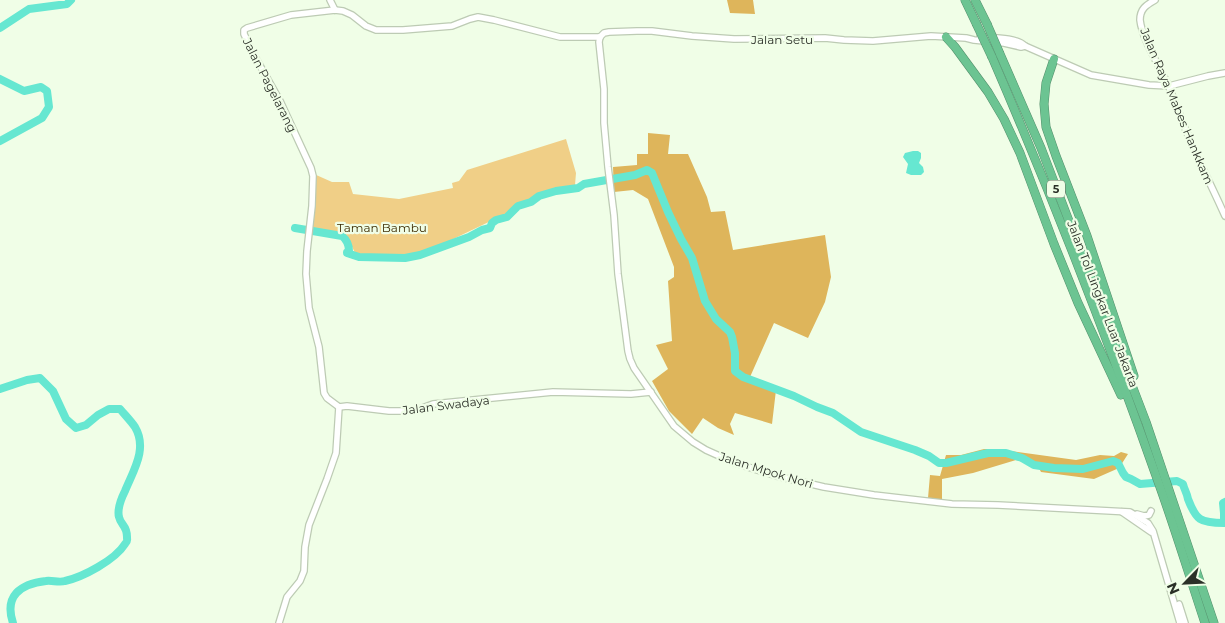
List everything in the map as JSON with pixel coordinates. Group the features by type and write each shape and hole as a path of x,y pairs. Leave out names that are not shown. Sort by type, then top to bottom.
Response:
{"highway":[{"name":"Jalan Tol Lingkar Luar Jakarta","path":"965,0 996,56 1041,148 1146,422 1159,473"},
{"name":"Jalan Tol Lingkar Luar Jakarta","path":"975,0 987,24 996,56 1142,439 1159,473 1214,623"},
{"path":"946,37 992,98 1004,119 1020,153 1078,303 1142,439"},
{"path":"955,47 954,43 957,37"},
{"path":"1054,59 1046,84 1044,104 1046,126 1097,265 1137,385 1146,422"},
{"name":"Jalan Tol Lingkar Luar Jakarta","path":"1165,489 1205,623"}],"main road":[{"path":"330,0 335,10"},
{"name":"Jalan Raya Mabes Hankkam","path":"1155,0 1143,9 1140,21 1147,42 1169,86 1192,146 1225,216"},
{"name":"Jalan Pagelarang","path":"339,406 327,398 324,393 319,347 308,300 306,267 313,193 312,168 276,94 254,55 244,30 291,15 335,10 348,13 369,28 376,30 452,26 478,17 560,38 600,36"},
{"name":"Jalan Setu","path":"600,36 609,32 652,31 734,39 825,38 873,41 921,36 966,38 974,36 1003,38 1022,43 1095,76 1149,86 1169,86 1225,73"},
{"name":"Jalan Mpok Nori","path":"600,36 604,87 604,123 618,274 628,351 634,368 674,426 684,436 699,447 735,463 791,480 871,495 952,504 1125,511 1146,516 1151,511"},
{"name":"Jalan Swadaya","path":"339,406 389,411 414,411 437,404 553,392 631,394 651,392"},
{"path":"280,623 288,597 304,572 305,547 309,525 328,479 336,453 339,406"},
{"name":"Jalan Mpok Nori","path":"1122,512 1158,539"},
{"path":"1130,512 1148,523 1158,539 1169,584 1177,600 1182,620"}],"green space":[{"name":"Taman Bambu","path":"566,139 576,173 575,185 559,188 447,242 400,259 356,255 347,236 310,231 314,174 332,182 349,182 353,194 399,199 453,188 452,183 459,181 467,170"}],"shaded area":[{"path":"727,0 753,0 755,14 730,13"},
{"path":"648,133 670,135 668,154 688,154 707,197 711,212 725,211 733,250 825,235 831,277 825,302 808,338 774,323 750,377 776,390 772,424 735,413 730,424 734,435 718,428 703,418 692,434 669,411 652,381 668,369 656,345 672,341 668,281 674,277 674,267 648,199 633,190 614,192 613,167 637,165 637,154 648,154"},
{"path":"984,449 1076,460 1100,455 1114,456 1121,452 1128,454 1119,468 1094,479 1041,472 1038,466 1016,460 973,473 942,479 942,500 928,498 930,475 940,476 946,455 961,455"}],"water":[{"path":"913,151 921,153 919,163 923,167 924,172 921,175 906,173 908,164 903,157 905,153"}],"waterway":[{"path":"0,28 29,9 67,4 71,0"},
{"path":"0,79 24,91 41,87 47,91 49,107 42,118 0,141"},
{"path":"295,228 342,236 348,245 349,251 347,253 359,257 405,258 420,255 490,228 496,220 507,217 518,206 531,202 539,196 578,188 584,184 635,175 647,170 652,173 668,212 692,258 705,301 716,319 730,332 735,353 735,371 743,377 833,413 861,432 915,450 939,463 988,453 1006,453 1022,458 1034,465 1054,468 1083,469 1113,461 1118,463 1126,477 1140,484 1177,481 1183,484 1194,512 1204,521 1224,523 1223,503 1225,502"},
{"path":"0,389 27,380 40,378 53,391 66,419 76,428 86,425 109,409 120,409 135,427 140,443 138,460 119,507 119,517 127,533 127,542 106,562 81,576 63,582 48,581 22,588 16,593 11,605 13,623"}]}
